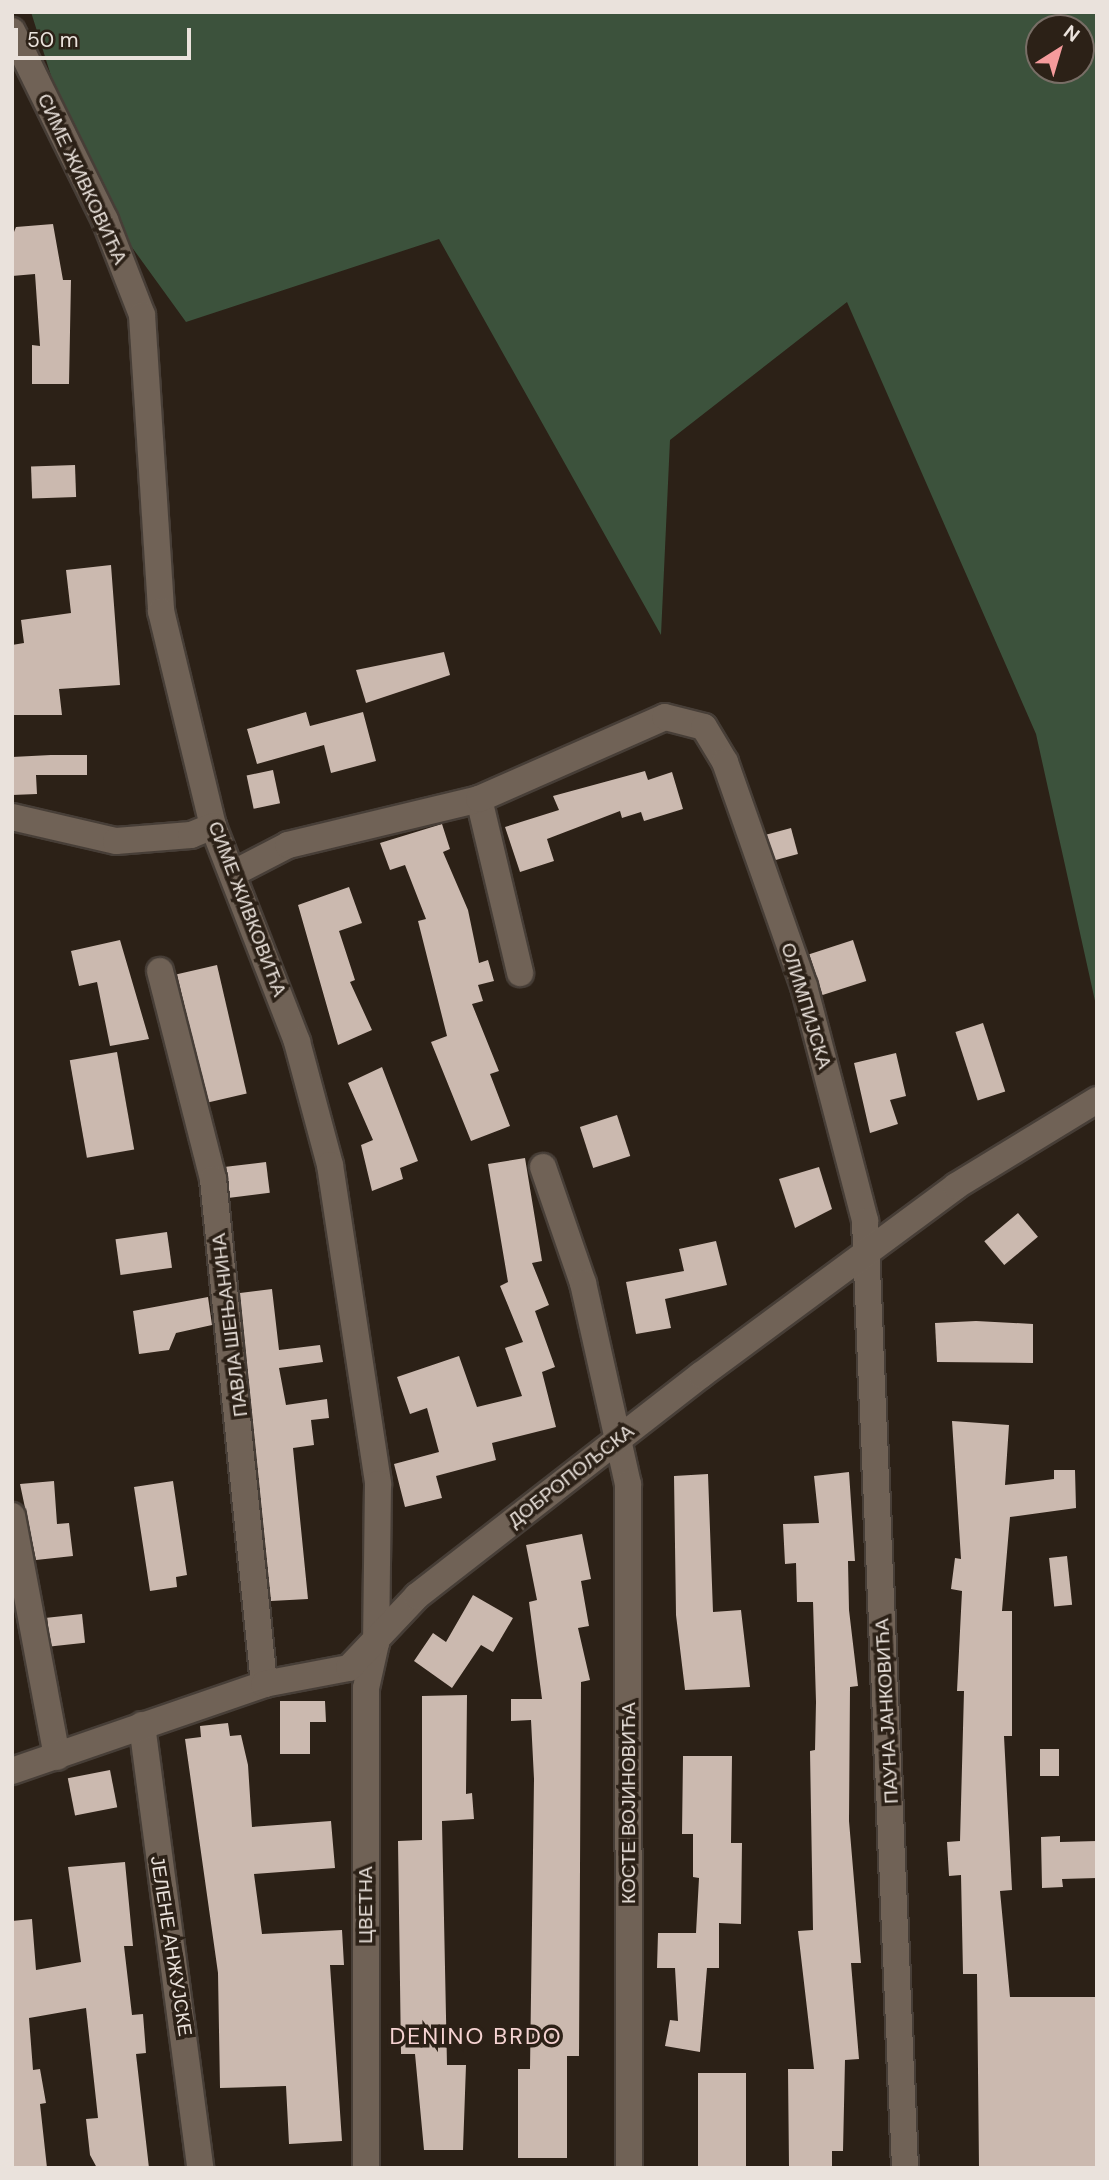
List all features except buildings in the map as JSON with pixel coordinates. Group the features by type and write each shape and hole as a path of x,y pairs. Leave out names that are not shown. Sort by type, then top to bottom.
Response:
{"street":[{"name":"СИМЕ ЖИВКОВИЋА","path":"12,31 105,220 142,314 161,611 213,826 234,873 297,1042 330,1165 378,1485 376,1643"},
{"name":"ОЛИМПИЈСКА","path":"234,873 288,845 479,799 665,717 704,727 725,762 804,986 865,1221 865,1255"},
{"path":"479,799 520,973"},
{"path":"12,817 116,841 191,835 213,826"},
{"name":"ПАВЛА ШЕЊАНИНА","path":"160,971 213,1179 264,1684"},
{"name":"ДОБРОПОЉСКА","path":"12,1770 57,1757 264,1684 349,1668 376,1643 417,1596 620,1439 956,1186 1097,1100"},
{"name":"КОСТЕ ВОЈИНОВИЋА","path":"543,1167 583,1283 620,1439 628,1485 629,2168"},
{"name":"ПАУНА ЈАНКОВИЋА","path":"865,1255 905,2168"},
{"path":"12,1516 57,1757"},
{"name":"ЦВЕТНА","path":"366,2168 366,1688 376,1643"},
{"name":"ЈЕЛЕНЕ АНЖУЈСКЕ","path":"142,1725 200,2168"}],"green space":[{"path":"31,12 1097,12 1097,1010 1036,734 847,302 670,440 661,635 439,239 186,322 84,181"}],"district":[{"name":"DENINO BRDO","path":"476,2036"}]}
